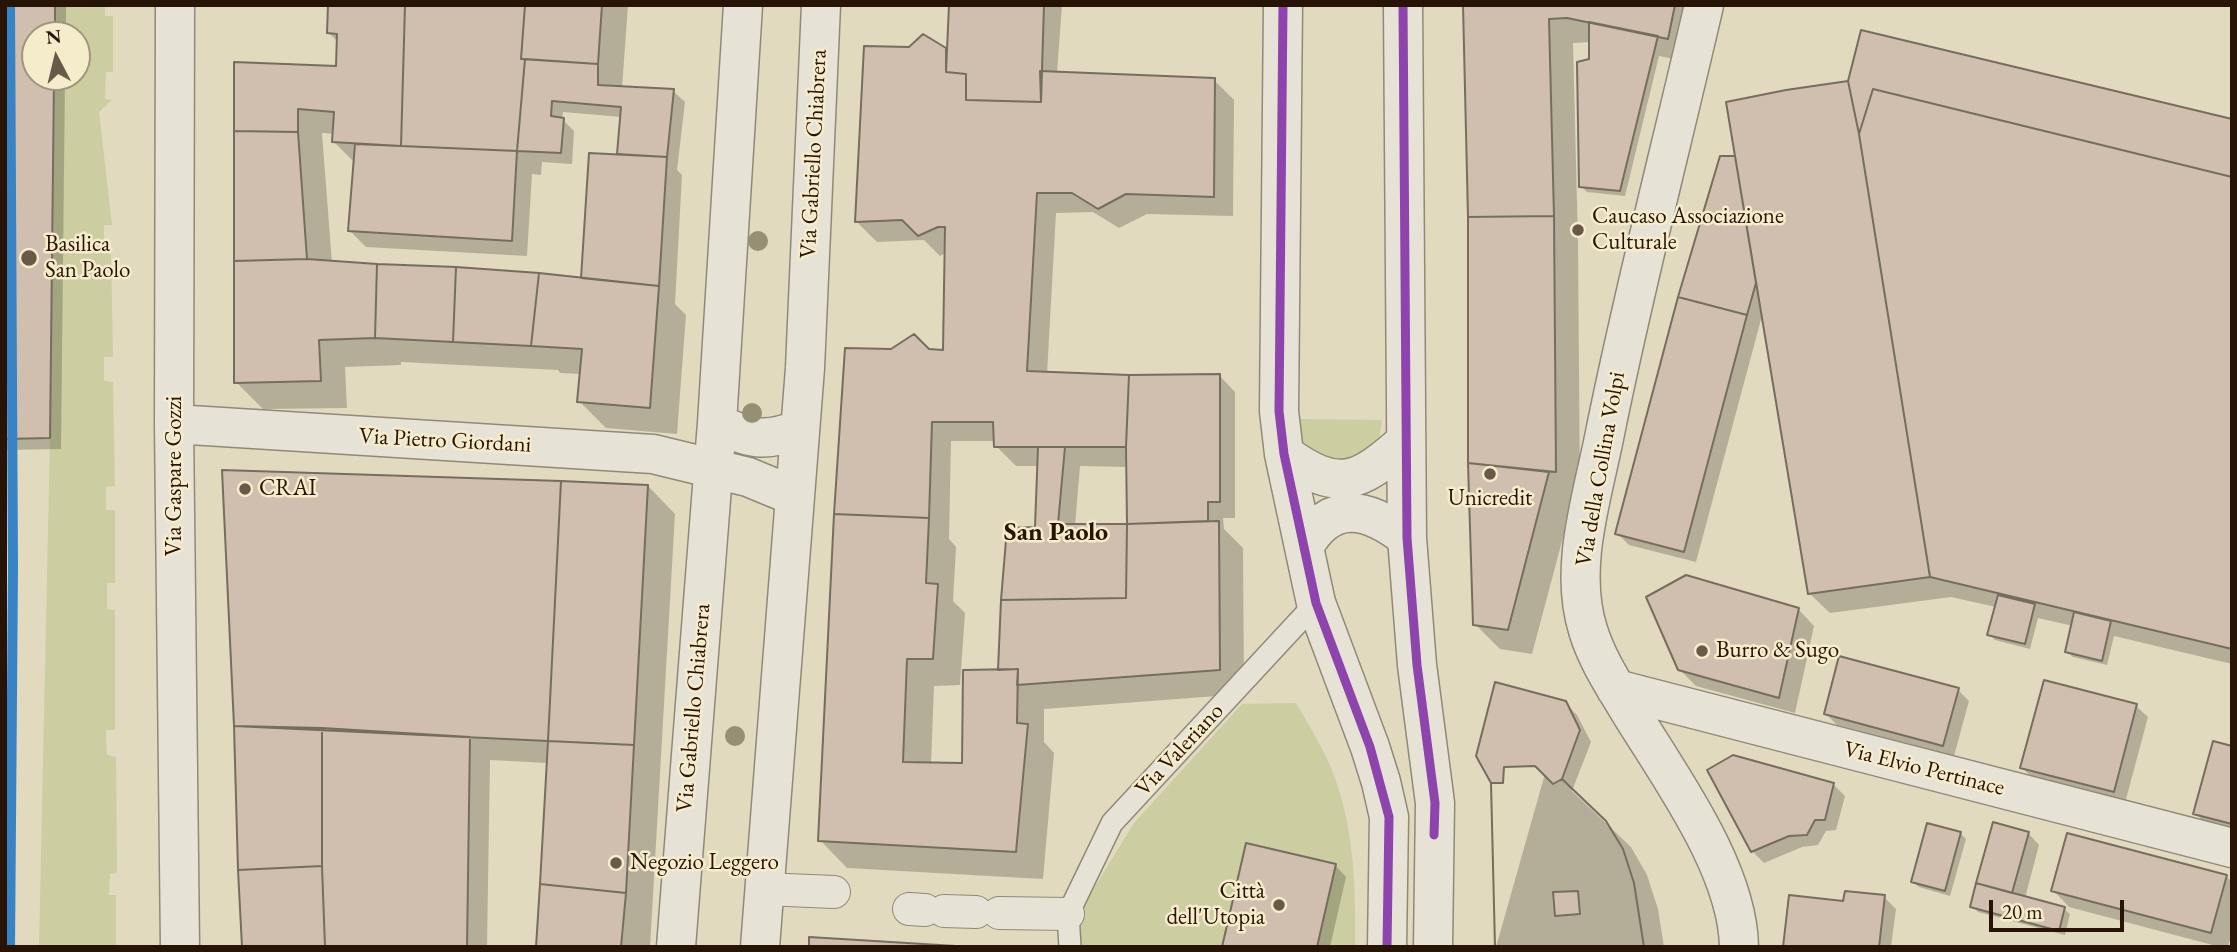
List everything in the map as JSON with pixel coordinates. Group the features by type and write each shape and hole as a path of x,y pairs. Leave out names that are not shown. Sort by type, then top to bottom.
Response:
{"street":[{"name":"Via Gaspare Gozzi","path":"175,5 174,424 180,947"},
{"name":"Via Gabriello Chiabrera","path":"676,947 717,423 743,5"},
{"name":"Via Gabriello Chiabrera","path":"760,947 805,369 821,5"},
{"path":"1283,5 1279,411 1284,454 1316,603 1370,747 1389,817 1387,947"},
{"path":"1403,5 1407,538 1417,665 1435,803 1433,947"},
{"name":"Via della Collina Volpi","path":"1704,5 1621,357 1583,542 1581,588 1592,643 1616,689 1693,816 1717,863 1733,901 1739,947"},
{"path":"717,423 748,437 765,439 780,438 799,429"},
{"name":"Via Pietro Giordani","path":"174,424 653,454 713,470"},
{"path":"1284,454 1315,473 1348,479 1359,477 1376,468 1405,442"},
{"path":"713,470 748,477 794,496"},
{"path":"1304,547 1322,522 1351,513 1384,522 1407,538"},
{"name":"Via Elvio Pertinace","path":"1616,689 2232,848"},
{"path":"764,889 834,892"},
{"path":"926,910 1068,914"}],"lane":[{"name":"Via Valeriano","path":"1070,947 1068,914 1112,823 1316,603"}],"green space":[{"path":"55,5 105,5 105,16 113,16 113,72 106,72 105,99 112,100 99,112 112,225 104,225 104,251 111,252 113,357 104,357 104,381 113,382 115,486 106,487 106,510 115,510 115,583 107,583 107,609 115,610 115,730 106,730 107,755 116,757 117,873 110,874 109,895 116,895 116,947 39,947 50,438 54,91 91,91 91,21 55,21"},
{"path":"1297,419 1382,420 1375,447 1365,456 1339,467 1303,446"},
{"path":"1296,703 1328,761 1343,806 1352,852 1355,947 1078,947 1075,919 1134,823 1242,704"}],"building":[{"name":"Basilica San Paolo","path":"5,5 55,5 55,21 21,21 21,91 54,91 50,438 5,439"},
{"path":"328,5 405,5 401,146 332,142 334,112 298,109 298,132 234,131 234,62 336,66 337,34 327,33"},
{"path":"405,5 525,5 521,59 525,59 517,151 401,146"},
{"path":"525,5 602,5 598,64 521,59"},
{"path":"949,5 1044,5 1041,102 966,100 966,74 946,72"},
{"path":"1463,5 1675,5 1668,39 1567,18 1549,19 1554,216 1468,217"},
{"path":"1589,22 1658,36 1620,191 1579,187 1577,62 1589,59"},
{"path":"1861,30 2232,119 2232,177 1873,89 1859,134 1848,81"},
{"path":"923,34 946,48 946,72 966,74 966,100 1041,102 1040,71 1215,78 1214,197 1126,194 1098,209 1072,193 1037,193 1027,371 1129,375 1126,447 994,447 993,422 932,422 929,518 834,514 845,348 891,349 914,334 929,349 943,350 945,227 938,227 918,236 902,220 855,222 864,46 909,47"},
{"path":"525,59 598,64 598,85 674,89 667,157 617,154 621,107 552,101 551,116 564,118 561,153 517,151"},
{"path":"1848,81 1859,134 1930,577 1808,594 1726,102"},
{"path":"1873,89 2232,177 2232,649 1930,577 1859,134"},
{"path":"234,131 298,132 307,259 234,261"},
{"path":"355,144 517,151 512,241 348,231"},
{"path":"589,153 667,157 659,286 581,278"},
{"path":"1720,156 1735,156 1756,283 1747,315 1678,297"},
{"path":"1554,216 1556,472 1468,463 1468,217"},
{"path":"307,259 377,264 375,338 319,340 321,381 234,383 234,261"},
{"path":"377,264 456,267 453,342 375,338"},
{"path":"456,267 539,273 531,346 453,342"},
{"path":"539,273 659,286 650,408 577,402 582,349 531,346"},
{"path":"1678,297 1747,315 1684,552 1615,534"},
{"path":"1220,374 1220,502 1208,502 1208,521 1127,524 1129,375"},
{"path":"1038,447 1065,447 1058,524 1127,524 1126,598 1001,600 1007,528 1035,527"},
{"path":"1468,463 1549,472 1508,630 1473,625"},
{"path":"222,470 561,481 548,741 234,726"},
{"path":"561,481 648,485 634,745 548,741"},
{"path":"834,514 929,518 926,583 938,584 933,659 907,659 903,762 962,763 963,670 1018,669 1017,723 1028,724 1016,852 818,841"},
{"path":"1219,521 1220,670 1017,685 1018,669 998,670 1001,600 1126,598 1127,524"},
{"path":"1686,575 1799,608 1779,698 1678,670 1646,597"},
{"path":"1998,595 2035,604 2025,644 1987,635"},
{"path":"2074,612 2111,621 2102,661 2065,652"},
{"path":"1839,656 1959,688 1943,746 1824,714"},
{"path":"2044,680 2137,704 2114,792 2020,768"},
{"path":"1495,682 1566,701 1580,730 1562,779 1553,784 1535,766 1504,767 1503,783 1491,783 1476,756"},
{"path":"234,726 322,728 322,866 238,870"},
{"path":"322,728 470,737 467,947 325,947"},
{"path":"548,741 634,745 626,893 540,884"},
{"path":"2213,741 2232,746 2232,824 2193,814"},
{"path":"1733,755 1834,783 1825,820 1815,820 1807,835 1789,836 1751,852 1707,770"},
{"path":"1535,766 1553,784 1562,779 1606,821 1623,849 1634,883 1644,947 1495,947 1491,783 1503,783 1504,767","holes":["1578,891 1580,914 1555,916 1553,892"]},
{"path":"1535,766 1553,784 1562,779 1606,821 1623,849 1634,883 1644,947 1495,947 1491,783 1503,783 1504,767"},
{"path":"1993,822 2029,832 2012,893 1976,883"},
{"path":"1927,823 1961,832 1945,891 1911,882"},
{"path":"2067,833 2227,875 2211,933 2051,891"},
{"name":"Città dell'Utopia","path":"1246,843 1336,864 1317,947 1222,947"},
{"path":"322,866 325,947 242,947 238,870"},
{"path":"1976,883 2065,907 2059,931 1970,907"},
{"path":"540,884 626,893 621,947 536,947"},
{"path":"1845,891 1885,895 1879,947 1783,947 1789,895 1843,901"},
{"path":"809,937 972,947 809,947"}],"transit line":[{"path":"10,5 13,568 10,947"},
{"path":"1283,5 1279,411 1284,454 1316,603 1370,747 1389,817 1387,947"},
{"path":"1403,5 1407,538 1417,665 1435,803 1434,835"}],"place":[{"name":"Caucaso Associazione Culturale","path":"1578,230"},
{"name":"Basilica San Paolo","path":"29,258"},
{"name":"Unicredit","path":"1490,474"},
{"name":"CRAI","path":"245,489"},
{"name":"Burro & Sugo","path":"1702,651"},
{"name":"Negozio Leggero","path":"616,863"},
{"name":"Città dell'Utopia","path":"1279,905"}],"district":[{"name":"San Paolo","path":"1056,533"}]}
